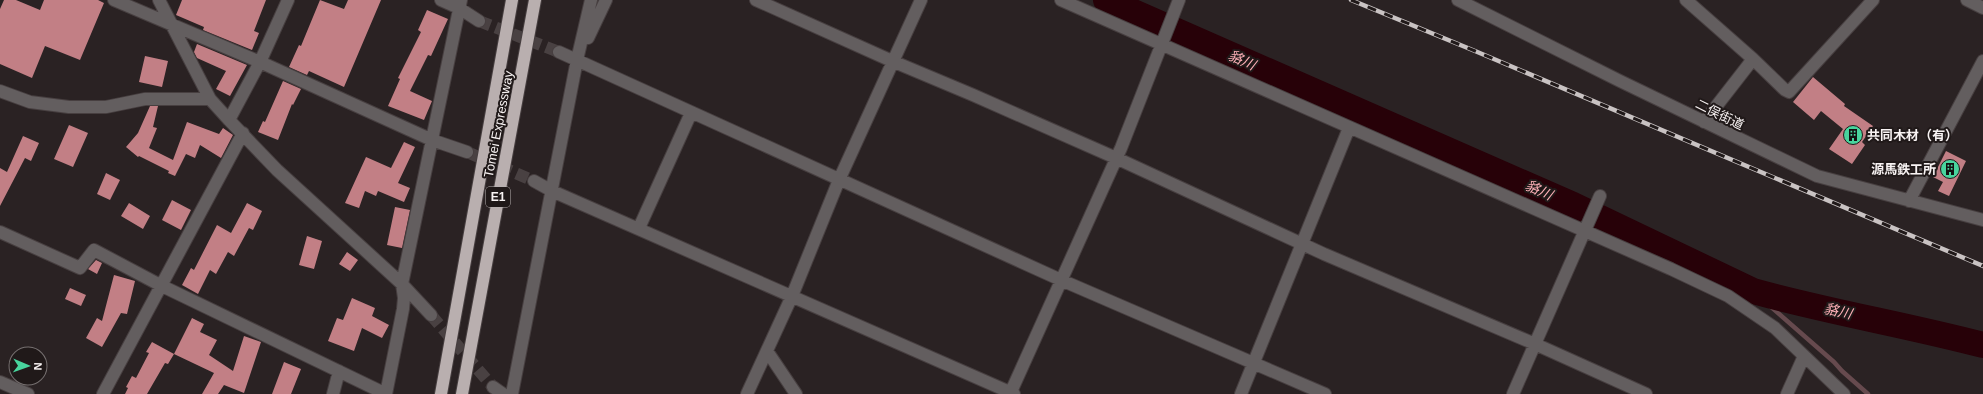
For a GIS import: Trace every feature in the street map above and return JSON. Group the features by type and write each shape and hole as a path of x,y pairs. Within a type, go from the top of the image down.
{"highway":[{"name":"Tomei Expressway","path":"441,394 512,0"},
{"name":"Tomei Expressway","path":"462,394 535,0"}],"street":[{"path":"114,0 260,62 432,140 467,152"},
{"path":"159,0 210,98 277,170 402,284 431,315"},
{"path":"229,120 260,62 288,0"},
{"path":"441,0 460,4 480,21"},
{"path":"512,394 591,0"},
{"path":"579,56 606,0"},
{"path":"756,0 892,61 1116,158 1301,244 1535,344 1646,394"},
{"path":"747,394 792,296 839,180 921,0"},
{"path":"1061,0 1163,44 1349,128 1585,230 1728,296 1775,328 1844,394"},
{"name":"二俣街道","path":"1458,0 1704,122 1817,176 1983,220"},
{"path":"1686,0 1789,92 1873,0"},
{"path":"1967,0 1983,8"},
{"path":"0,232 80,268 94,250 160,285 386,394 404,309 402,284 460,4"},
{"path":"534,181 552,191 639,228 1012,394 1116,158 1163,44 1177,5"},
{"path":"559,52 579,56 691,112 839,180 1061,280 1325,394"},
{"path":"1704,122 1753,59"},
{"path":"1909,201 1983,61"},
{"path":"0,91 30,102 69,107 106,107 145,99 210,98"},
{"path":"639,228 691,112"},
{"path":"1241,394 1349,128"},
{"path":"103,394 160,285 243,133"},
{"path":"1513,394 1600,196"},
{"path":"767,350 796,394"},
{"path":"1787,394 1804,356"},
{"path":"333,394 339,371"},
{"path":"0,382 28,394"}],"building":[{"path":"4,0 16,0 40,10 44,0 98,0 104,3 80,60 45,46 32,78 0,64 0,9"},
{"path":"182,0 266,0 254,31 259,33 252,50 203,30 204,27 176,15"},
{"path":"320,0 344,9 348,0 381,0 344,87 309,71 307,75 289,67 299,45 301,46"},
{"path":"427,10 448,19 431,56 428,55 410,91 432,101 424,120 388,106 400,79 398,78 421,32 418,30"},
{"path":"197,44 247,65 230,96 216,89 226,71 197,58 194,52"},
{"path":"145,56 168,61 162,87 139,82"},
{"path":"1813,77 1845,104 1844,106 1873,126 1862,142 1865,145 1852,164 1829,149 1843,129 1821,111 1814,120 1793,102"},
{"path":"283,81 301,89 293,105 292,104 278,140 258,132 263,121 265,122"},
{"path":"150,106 158,106 153,127 157,128 149,148 173,160 187,122 219,134 223,128 233,135 221,158 200,145 195,158 186,154 175,176 168,173 169,171 139,156 138,157 126,147 138,133"},
{"path":"69,125 88,133 73,167 54,159"},
{"path":"23,136 39,143 31,161 25,158 0,206 0,168 7,172"},
{"path":"404,142 415,147 398,183 410,188 404,202 378,191 376,196 365,191 359,208 345,203 366,157 391,168"},
{"name":"源馬鉄工所","path":"1946,151 1966,161 1949,196 1938,191 1943,182 1933,177"},
{"path":"106,173 120,180 110,200 97,194"},
{"path":"172,200 191,210 181,230 162,220"},
{"path":"129,203 150,216 143,229 121,216"},
{"path":"247,203 262,211 253,230 249,228 234,256 228,252 216,274 210,270 198,294 182,285 191,268 194,270 217,225 231,233"},
{"path":"395,207 410,210 402,248 387,245"},
{"path":"307,236 322,241 314,269 299,265"},
{"path":"347,252 358,260 350,271 339,264"},
{"path":"96,260 102,263 97,274 88,269"},
{"path":"114,275 135,281 127,314 121,313 102,347 86,338 97,318 102,321"},
{"path":"70,288 86,295 81,306 65,299"},
{"path":"352,298 375,308 372,316 389,325 382,338 362,328 354,351 328,341 337,318 343,320"},
{"path":"192,318 204,324 200,332 217,340 209,355 233,371 244,336 261,342 244,393 224,385 218,394 202,394 214,373 174,354"},
{"path":"152,342 174,354 168,364 165,363 147,394 125,394 128,388 126,387 132,376 136,378 149,353 146,352"},
{"path":"284,362 301,369 291,394 272,394"}],"waterway":[{"name":"貉川","path":"1106,0 1573,205 1753,291 1983,345"},
{"path":"1753,291 1868,394"}],"tunnel":[{"path":"479,21 559,52"},
{"path":"467,152 534,181"},
{"path":"431,315 493,387"}],"railway":[{"path":"1351,0 1983,266"}],"place":[{"name":"共同木材（有）","path":"1853,135"},
{"name":"源馬鉄工所","path":"1950,169"}]}
